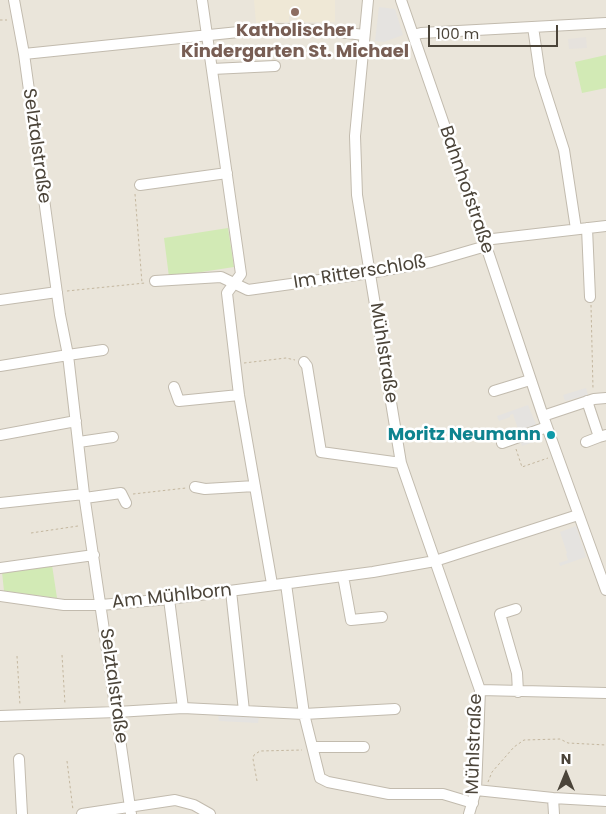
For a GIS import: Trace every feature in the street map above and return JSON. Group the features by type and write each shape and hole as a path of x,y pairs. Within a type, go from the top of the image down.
{"street":[{"name":"Selztalstraße","path":"14,0 24,54 57,292 68,355 84,496 102,605 131,810"},
{"path":"202,0 241,274 227,293 239,394 272,584"},
{"name":"Mühlstraße","path":"368,0 355,136 357,195 401,463 480,690 480,790 469,814"},
{"name":"Bahnhofstraße","path":"401,0 485,243 542,416 606,590"},
{"path":"414,35 421,33 606,23"},
{"path":"533,27 540,75 564,150 576,229"},
{"path":"24,54 268,29 322,30 364,35"},
{"path":"212,69 275,66"},
{"path":"140,185 226,173"},
{"name":"Im Ritterschloß","path":"156,281 221,277 248,290 370,273 431,262 485,243 606,226"},
{"path":"586,228 590,297"},
{"path":"0,300 57,292"},
{"path":"0,366 103,350"},
{"path":"304,362 308,366 321,452 401,463"},
{"path":"494,391 530,380"},
{"path":"174,387 179,401 239,394"},
{"path":"542,416 591,400 606,398"},
{"path":"586,442 602,436 591,400"},
{"path":"0,435 76,421"},
{"path":"502,443 547,427"},
{"path":"79,442 113,437"},
{"path":"195,487 205,489 256,486"},
{"path":"0,503 121,493 124,499"},
{"name":"Am Mühlborn","path":"0,596 64,605 102,605 169,599 272,584 286,584 435,561 578,515"},
{"path":"0,568 94,555"},
{"path":"343,576 351,620 382,617"},
{"path":"286,584 304,714 320,778 328,782 389,794 444,794 473,803"},
{"path":"231,591 244,711"},
{"path":"169,599 183,708"},
{"path":"516,608 500,614 517,673 518,692"},
{"path":"480,690 606,693"},
{"path":"0,716 183,708 304,714 395,709"},
{"path":"313,748 364,747"},
{"path":"19,759 22,814"},
{"path":"480,790 553,798 606,801"},
{"path":"553,798 554,814"},
{"path":"82,814 131,810 175,800 194,804 210,814"}],"path":[{"path":"140,185 134,196 142,283"},
{"path":"57,292 156,281"},
{"path":"590,297 591,400"},
{"path":"236,364 286,358"},
{"path":"513,439 522,467 556,455"},
{"path":"124,499 195,487"},
{"path":"30,533 89,524"},
{"path":"62,655 66,714"},
{"path":"17,656 21,715"},
{"path":"480,790 492,772 524,740 560,739 568,743 606,745"},
{"path":"257,781 254,755 260,751 313,748"},
{"path":"67,762 74,814"}],"shaded area":[{"path":"0,0 606,0 606,814 0,814"},
{"name":"Katholischer Kindergarten St. Michael","path":"254,0 335,0 335,22 297,22 297,16 289,16 289,22 256,23"},
{"path":"379,7 395,9 403,35 384,42 375,41"},
{"path":"586,37 587,48 569,49 568,39"},
{"path":"586,388 588,395 565,401 563,395"},
{"path":"528,405 542,439 522,446 520,440 498,447 496,440 519,432 513,414 499,421 497,416"},
{"path":"576,526 586,557 560,566 559,563 568,560 560,532"},
{"path":"218,715 259,717 258,723 219,721"}],"green space":[{"path":"606,55 606,88 582,93 575,62"},
{"path":"228,228 234,267 169,277 164,238"},
{"path":"52,565 57,598 4,591 2,572"}],"place":[{"name":"Katholischer Kindergarten St. Michael","path":"295,12"},
{"name":"Moritz Neumann","path":"551,435"}]}
